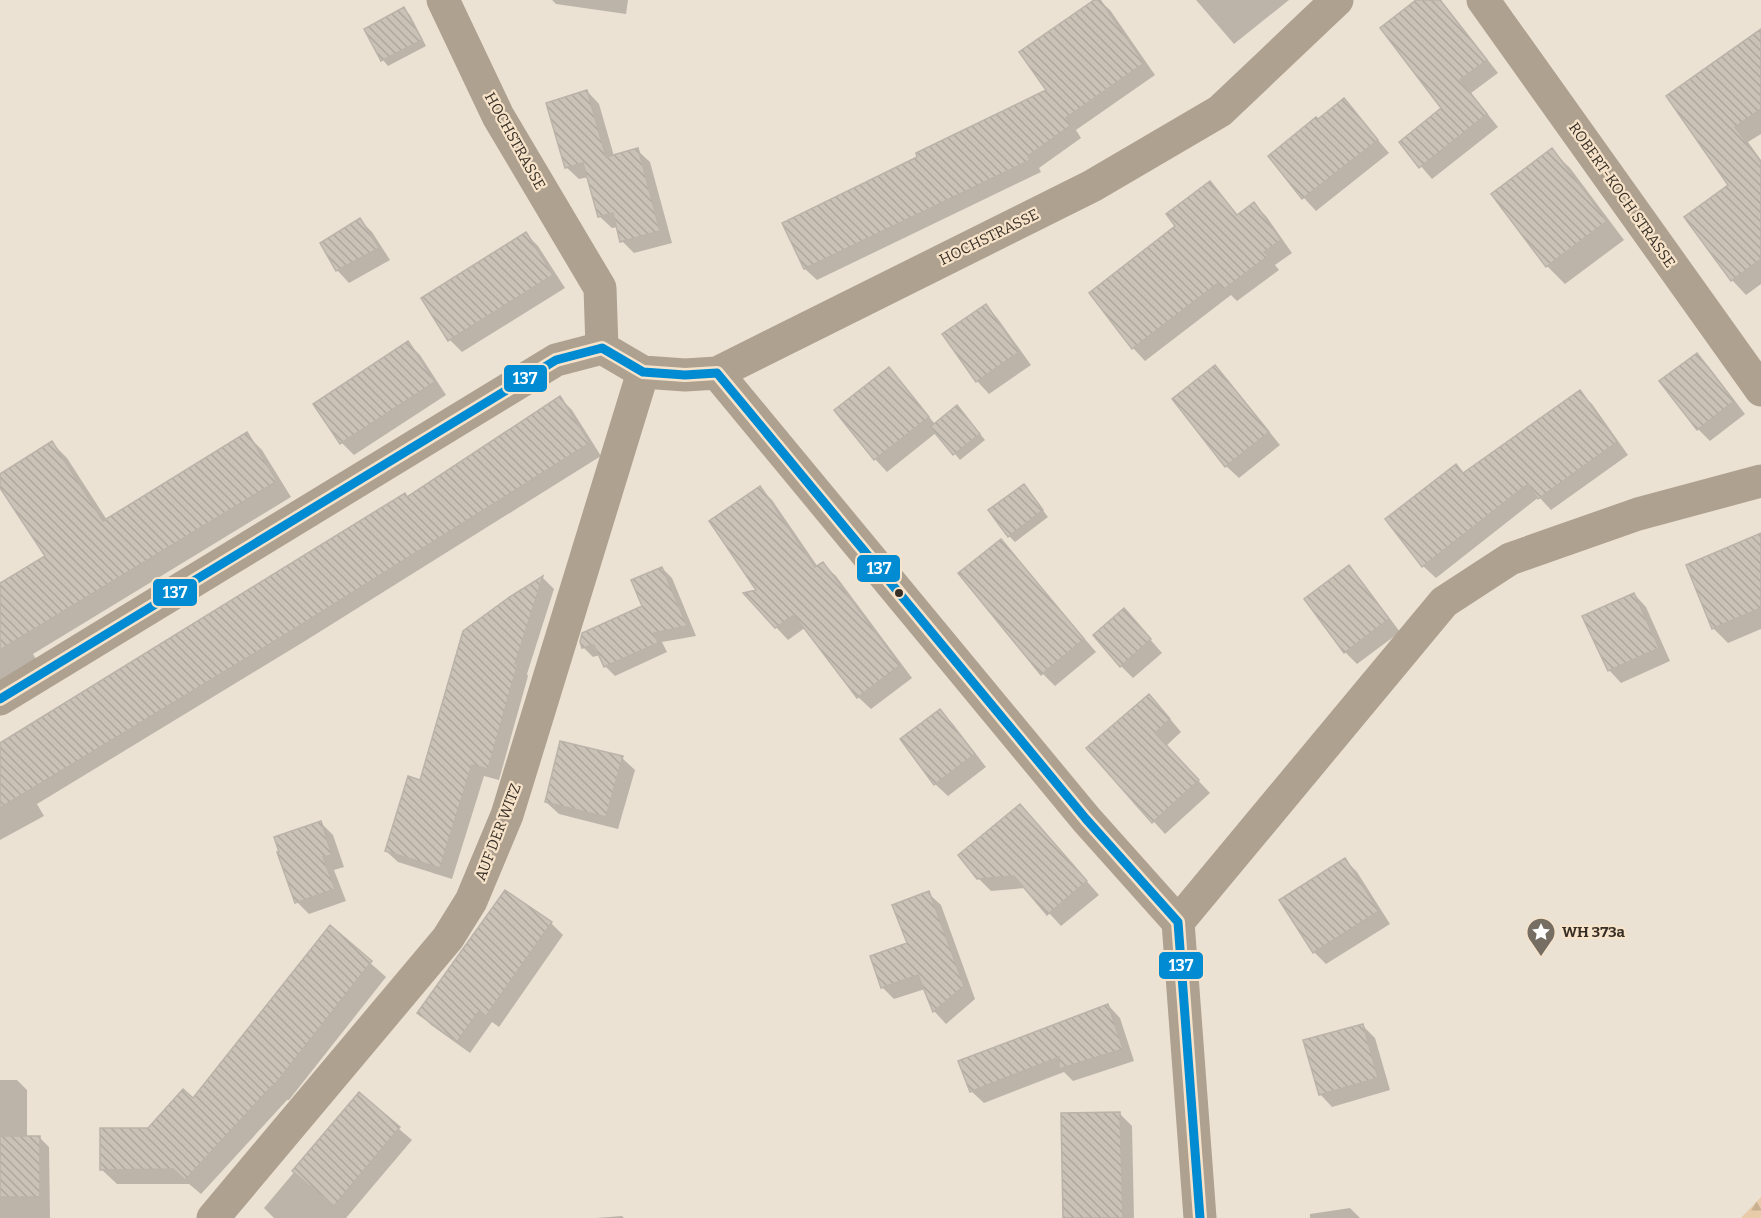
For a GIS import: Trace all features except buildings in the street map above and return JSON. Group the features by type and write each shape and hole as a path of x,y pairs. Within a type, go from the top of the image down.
{"street":[{"name":"HOCHSTRASSE","path":"443,0 498,116 600,288 602,348 643,372 685,375 717,373 1092,186 1220,111 1337,0"},
{"name":"ROBERT-KOCH STRASSE","path":"1483,0 1761,390"},
{"path":"0,699 556,360 602,348"},
{"name":"AUF DER WITZ","path":"213,1218 448,938 471,901 507,815 643,372"},
{"path":"717,373 1086,819 1178,922 1200,1218"},
{"path":"1178,922 1444,602 1510,559 1638,514 1761,481"}],"green space":[{"path":"1761,1197 1761,1218 1741,1218"}],"transit line":[{"name":"137","path":"0,699 556,360 602,348 643,372 685,375 717,373"},
{"name":"137","path":"717,373 1086,819 1178,922 1200,1218"}],"place":[{"name":"WH 373a","path":"1541,958"}]}
